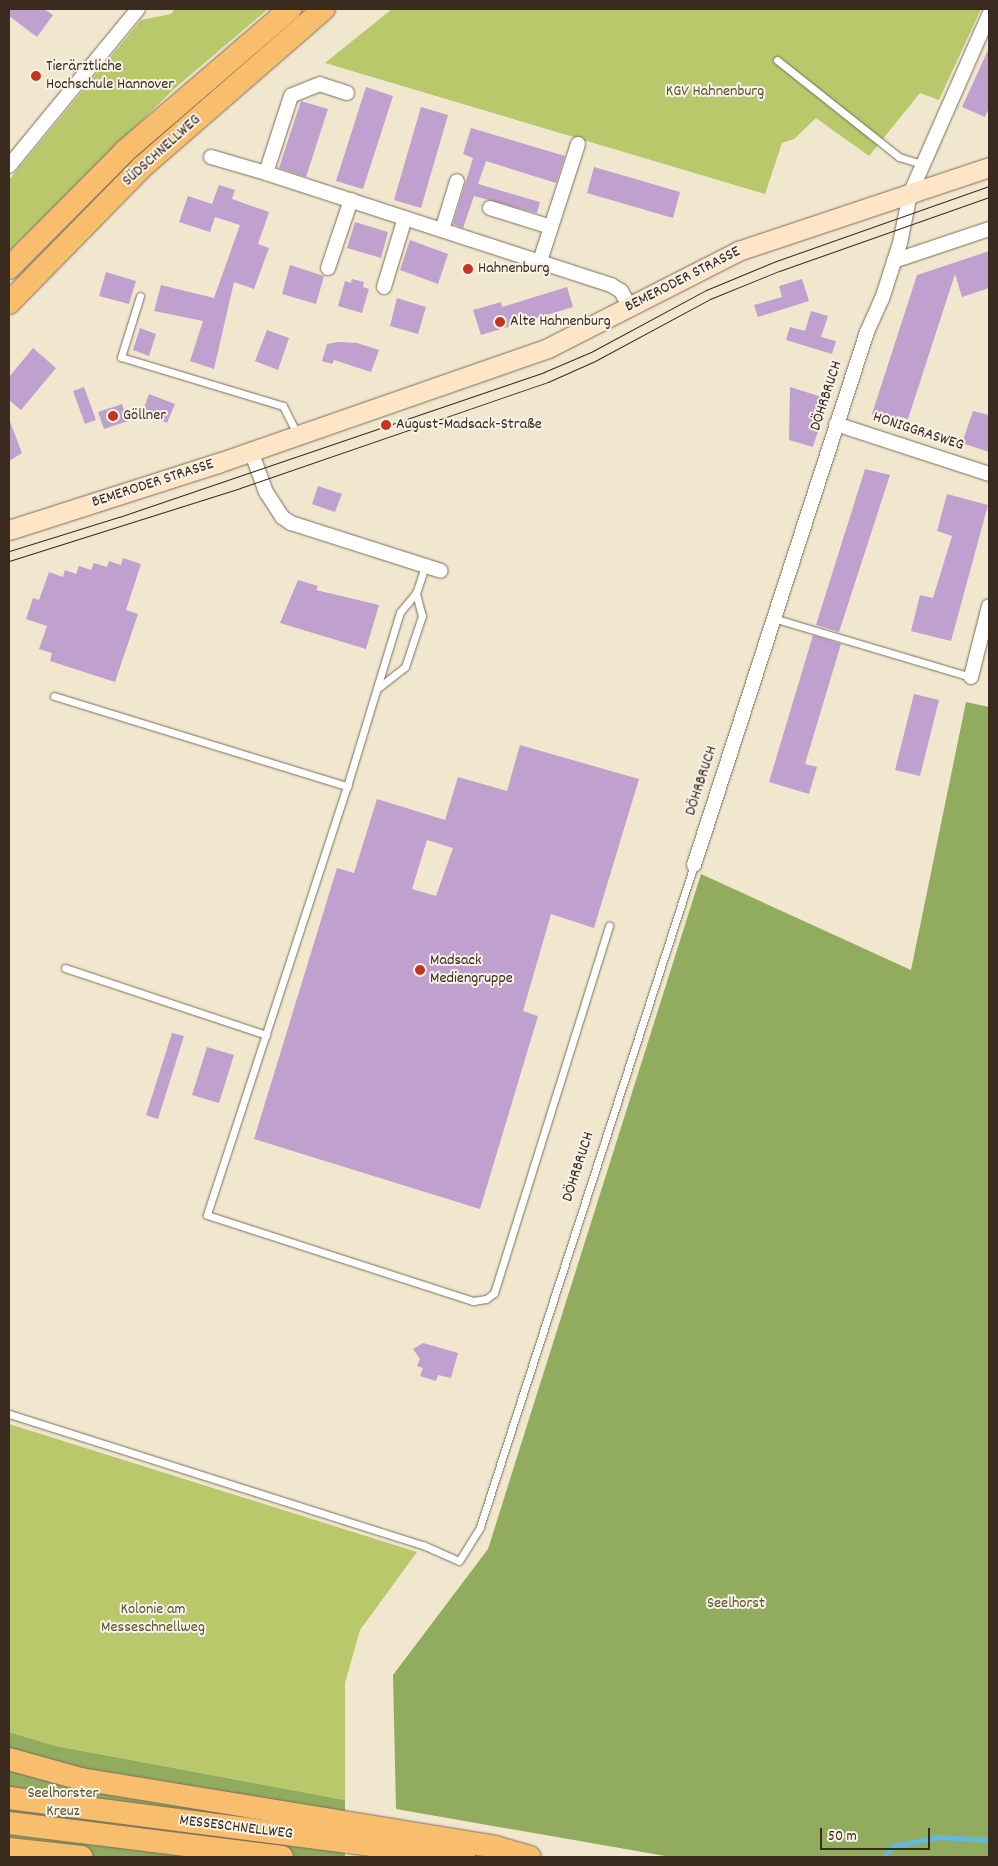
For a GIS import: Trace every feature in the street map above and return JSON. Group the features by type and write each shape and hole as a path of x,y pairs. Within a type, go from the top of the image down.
{"highway":[{"name":"SÜDSCHNELLWEG","path":"9,268 125,150 290,9"},
{"name":"SÜDSCHNELLWEG","path":"9,303 142,167 324,9"},
{"path":"9,1759 81,1779 485,1846 530,1857"},
{"name":"MESSESCHNELLWEG","path":"9,1798 464,1857"},
{"name":"MESSESCHNELLWEG","path":"9,1823 282,1857"},
{"path":"9,1849 82,1857"}],"main road":[{"name":"BEMERODER STRASSE","path":"9,530 251,451 548,348 738,251 989,167"}],"street":[{"path":"9,166 138,9"},
{"name":"DÖHRBRUCH","path":"694,865 836,424 894,261 910,194 989,15"},
{"path":"266,173 291,96 320,84 347,93"},
{"path":"540,261 578,144"},
{"path":"211,157 351,200 611,285 621,292 630,307"},
{"path":"442,230 457,181"},
{"path":"328,268 351,200"},
{"path":"490,208 551,227"},
{"path":"384,286 405,218"},
{"path":"894,261 989,229"},
{"name":"HONIGGRASWEG","path":"836,424 989,474"},
{"path":"251,451 266,492 282,517 290,523 441,571"},
{"path":"971,677 989,606"}],"lane":[{"path":"777,60 899,157 922,164"},
{"path":"140,296 121,357 282,406 297,435"},
{"path":"425,566 416,593 400,612 347,786 207,1215 473,1301 486,1299 494,1293 609,926"},
{"path":"378,688 405,667 422,616 416,593"},
{"path":"773,618 971,677"},
{"path":"54,696 347,786"},
{"name":"DÖHRBRUCH","path":"9,1414 423,1545 458,1562 480,1527 694,865"},
{"path":"64,968 266,1035"}],"green space":[{"path":"175,9 268,9 175,88 9,251 9,180 141,20 171,14"},
{"name":"KGV Hahnenburg","path":"392,9 981,9 939,100 920,93 869,156 816,118 794,139 782,143 765,194 325,63"},
{"name":"Seelhorst","path":"966,702 989,707 989,1857 671,1857 396,1809 393,1675 488,1549 701,874 911,970"},
{"name":"Kolonie am Messeschnellweg","path":"9,1424 417,1552 360,1630 345,1683 345,1800 56,1746 9,1732"},
{"name":"Seelhorster Kreuz","path":"9,1732 56,1746 345,1800 345,1857 9,1857"}],"building":[{"path":"9,9 44,9 53,15 37,37 9,16"},
{"path":"989,48 989,108 985,117 962,107"},
{"path":"366,87 393,96 363,189 336,181"},
{"path":"301,101 328,109 306,177 279,168"},
{"path":"421,107 448,115 421,208 394,200"},
{"path":"471,128 565,156 556,183 486,161 478,184 540,202 537,213 474,196 463,228 453,224 473,158 463,154"},
{"path":"594,167 680,192 673,218 587,193"},
{"path":"219,185 235,190 232,199 269,212 258,244 269,248 254,289 234,282 214,369 190,361 203,321 154,311 161,285 214,298 240,225 215,217 210,232 179,222 188,196 212,204"},
{"path":"355,222 388,232 381,258 347,248"},
{"path":"410,240 448,254 438,284 400,270"},
{"path":"989,251 989,288 962,297 955,274 908,419 897,416 895,422 872,414 917,275"},
{"path":"290,265 324,276 316,304 282,294"},
{"path":"106,272 136,281 129,304 99,296"},
{"path":"352,279 364,282 363,287 369,289 362,313 338,306 345,281 351,283"},
{"path":"802,279 809,301 758,317 754,305 782,297 779,286"},
{"name":"Alte Hahnenburg","path":"567,287 573,307 481,335 473,310 501,302 502,307"},
{"path":"397,298 426,307 418,334 390,326"},
{"path":"811,311 828,316 821,337 836,341 832,354 786,340 790,327 805,331"},
{"path":"140,328 156,334 149,356 133,350"},
{"path":"267,330 289,338 278,370 255,361"},
{"path":"338,342 357,343 379,350 371,372 334,360 332,364 322,361 327,344"},
{"path":"33,348 56,368 21,410 9,400 9,377"},
{"path":"84,387 96,420 85,424 73,391"},
{"path":"790,387 828,399 813,447 789,440"},
{"path":"149,394 175,404 167,423 142,413"},
{"name":"Göllner","path":"122,404 128,421 104,429 98,412"},
{"path":"973,411 989,415 989,452 962,443"},
{"path":"9,419 22,453 9,461"},
{"path":"865,469 890,475 839,632 816,625"},
{"path":"318,486 342,494 335,512 312,504"},
{"path":"947,494 988,505 951,641 911,631 920,595 933,598 952,536 937,531"},
{"path":"123,558 141,564 126,610 138,614 115,682 50,661 52,653 39,649 47,626 26,619 33,598 39,600 49,572 63,577 65,570 76,574 79,566 91,570 94,563 107,567 109,561 121,565"},
{"path":"298,580 318,586 316,590 379,605 366,649 280,623"},
{"path":"813,635 841,644 805,764 817,767 809,794 769,782"},
{"path":"914,694 939,700 920,776 895,770"},
{"name":"Madsack Mediengruppe","path":"520,745 639,779 594,928 551,914 523,1011 538,1016 480,1209 254,1139 337,868 354,873 377,799 445,820 458,777 507,791","holes":["427,840 453,848 436,896 412,889"]},
{"path":"172,1033 184,1036 158,1119 146,1115"},
{"path":"207,1047 234,1055 219,1103 192,1095"},
{"path":"423,1343 458,1353 451,1378 438,1375 436,1381 420,1376 423,1368 417,1366 420,1359 413,1349"}],"waterway":[{"path":"884,1857 893,1846 939,1837 989,1840"}],"tram line":[{"path":"9,551 119,517 544,372 591,352 706,290 776,261 989,186"},
{"path":"9,561 240,488 548,382 595,361 710,299 779,271 989,197"}],"place":[{"name":"Tierärztliche Hochschule Hannover","path":"36,76"},
{"name":"Hahnenburg","path":"468,269"},
{"name":"Alte Hahnenburg","path":"500,322"},
{"name":"Göllner","path":"113,416"},
{"name":"August-Madsack-Straße","path":"386,425"},
{"name":"Madsack Mediengruppe","path":"420,970"}]}
